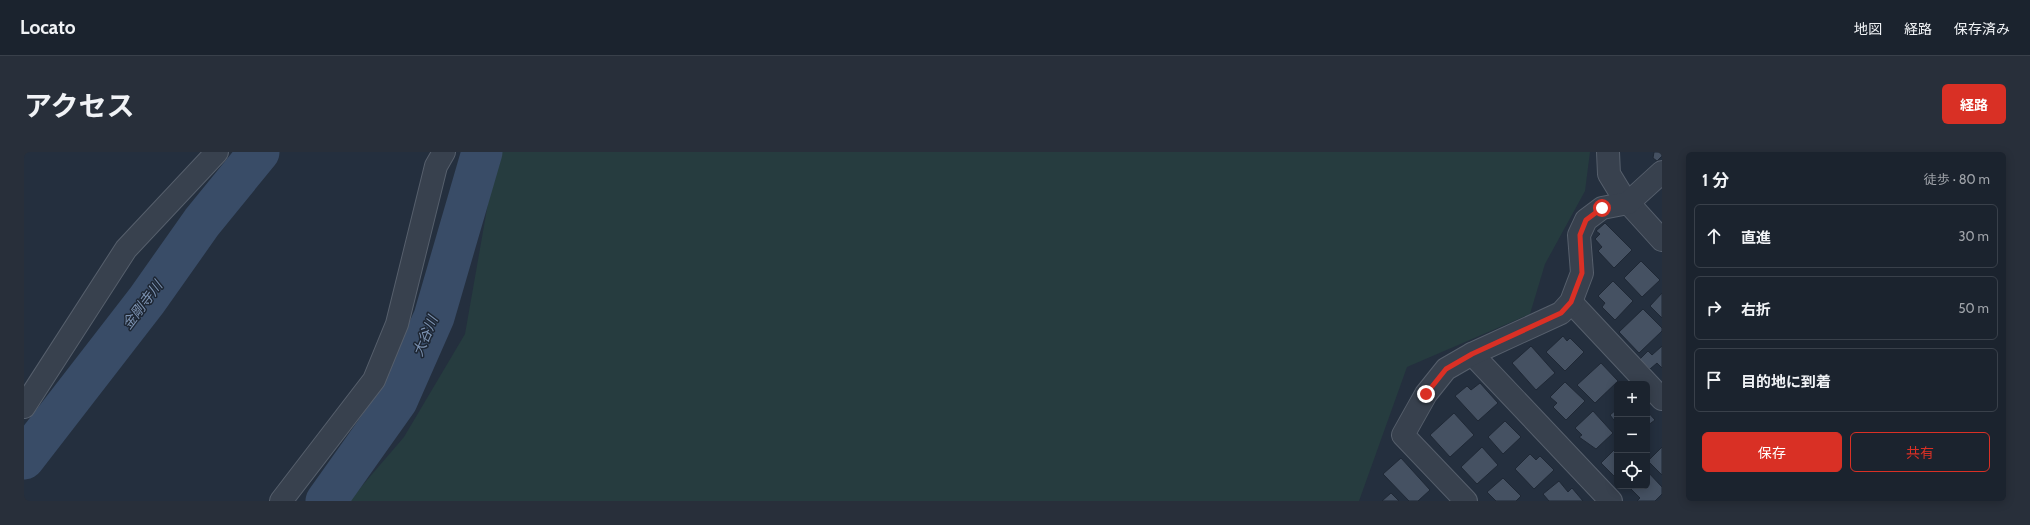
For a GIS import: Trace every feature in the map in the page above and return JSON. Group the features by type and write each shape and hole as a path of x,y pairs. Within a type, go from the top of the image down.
{"street":[{"path":"24,407 126,249 217,152"},
{"path":"281,501 374,380 397,324 436,166 444,152"},
{"path":"1608,152 1609,174 1628,204 1662,240"},
{"path":"1455,497 1403,435 1426,394 1446,369 1472,354 1561,313 1571,302 1582,273 1580,235 1586,220 1602,208 1628,204 1662,172"},
{"path":"1571,302 1662,399"},
{"path":"1472,354 1611,501"}],"green space":[{"path":"497,152 1590,152 1585,191 1545,264 1530,314 1407,367 1359,501 349,501 404,437 465,334"}],"building":[{"path":"1654,152 1662,152 1662,156 1657,161 1653,158"},
{"path":"1605,223 1632,250 1614,268 1598,251 1602,247 1595,239 1600,234 1596,231"},
{"path":"1641,261 1660,280 1642,297 1624,278"},
{"path":"1613,281 1633,301 1615,320 1602,307 1605,303 1598,296"},
{"path":"1662,293 1662,318 1650,306"},
{"path":"1643,309 1662,328 1662,331 1639,353 1619,332"},
{"path":"1563,336 1567,341 1570,338 1584,352 1565,371 1546,352"},
{"path":"1531,346 1555,373 1536,390 1512,363"},
{"path":"1662,346 1662,368 1657,363 1650,369 1640,359 1648,351 1652,355"},
{"path":"1601,363 1618,381 1614,381 1614,385 1595,403 1577,385"},
{"path":"1565,382 1585,401 1566,420 1553,407 1557,403 1550,397"},
{"path":"1480,383 1498,403 1478,421 1455,396 1467,386 1471,390"},
{"path":"1593,411 1613,433 1596,449 1579,437 1582,435 1575,428"},
{"path":"1614,412 1614,420 1610,415"},
{"path":"1454,413 1474,435 1450,457 1430,435"},
{"path":"1650,414 1655,420 1650,424"},
{"path":"1505,421 1521,437 1503,454 1488,437"},
{"path":"1482,447 1498,465 1477,484 1461,467"},
{"path":"1662,447 1662,475 1650,463 1650,459"},
{"path":"1614,450 1614,476 1601,463"},
{"path":"1530,454 1536,460 1540,456 1554,470 1534,489 1515,469"},
{"path":"1401,458 1430,490 1418,501 1409,501 1383,474"},
{"path":"1650,474 1662,487 1662,494 1655,501 1637,501 1640,498 1631,489 1650,489"},
{"path":"1503,478 1521,496 1516,501 1496,501 1487,492"},
{"path":"1559,481 1568,492 1572,488 1583,501 1549,501 1543,494"},
{"path":"1391,493 1399,501 1382,501"}],"waterway":[{"name":"金剛寺川","path":"24,459 147,300 202,222 259,152"},
{"name":"大谷川","path":"326,501 397,401 434,317 482,152"}],"route":[{"path":"1426,394 1446,369 1472,354 1561,313 1571,302 1582,273 1580,235 1586,220 1602,208"}]}
